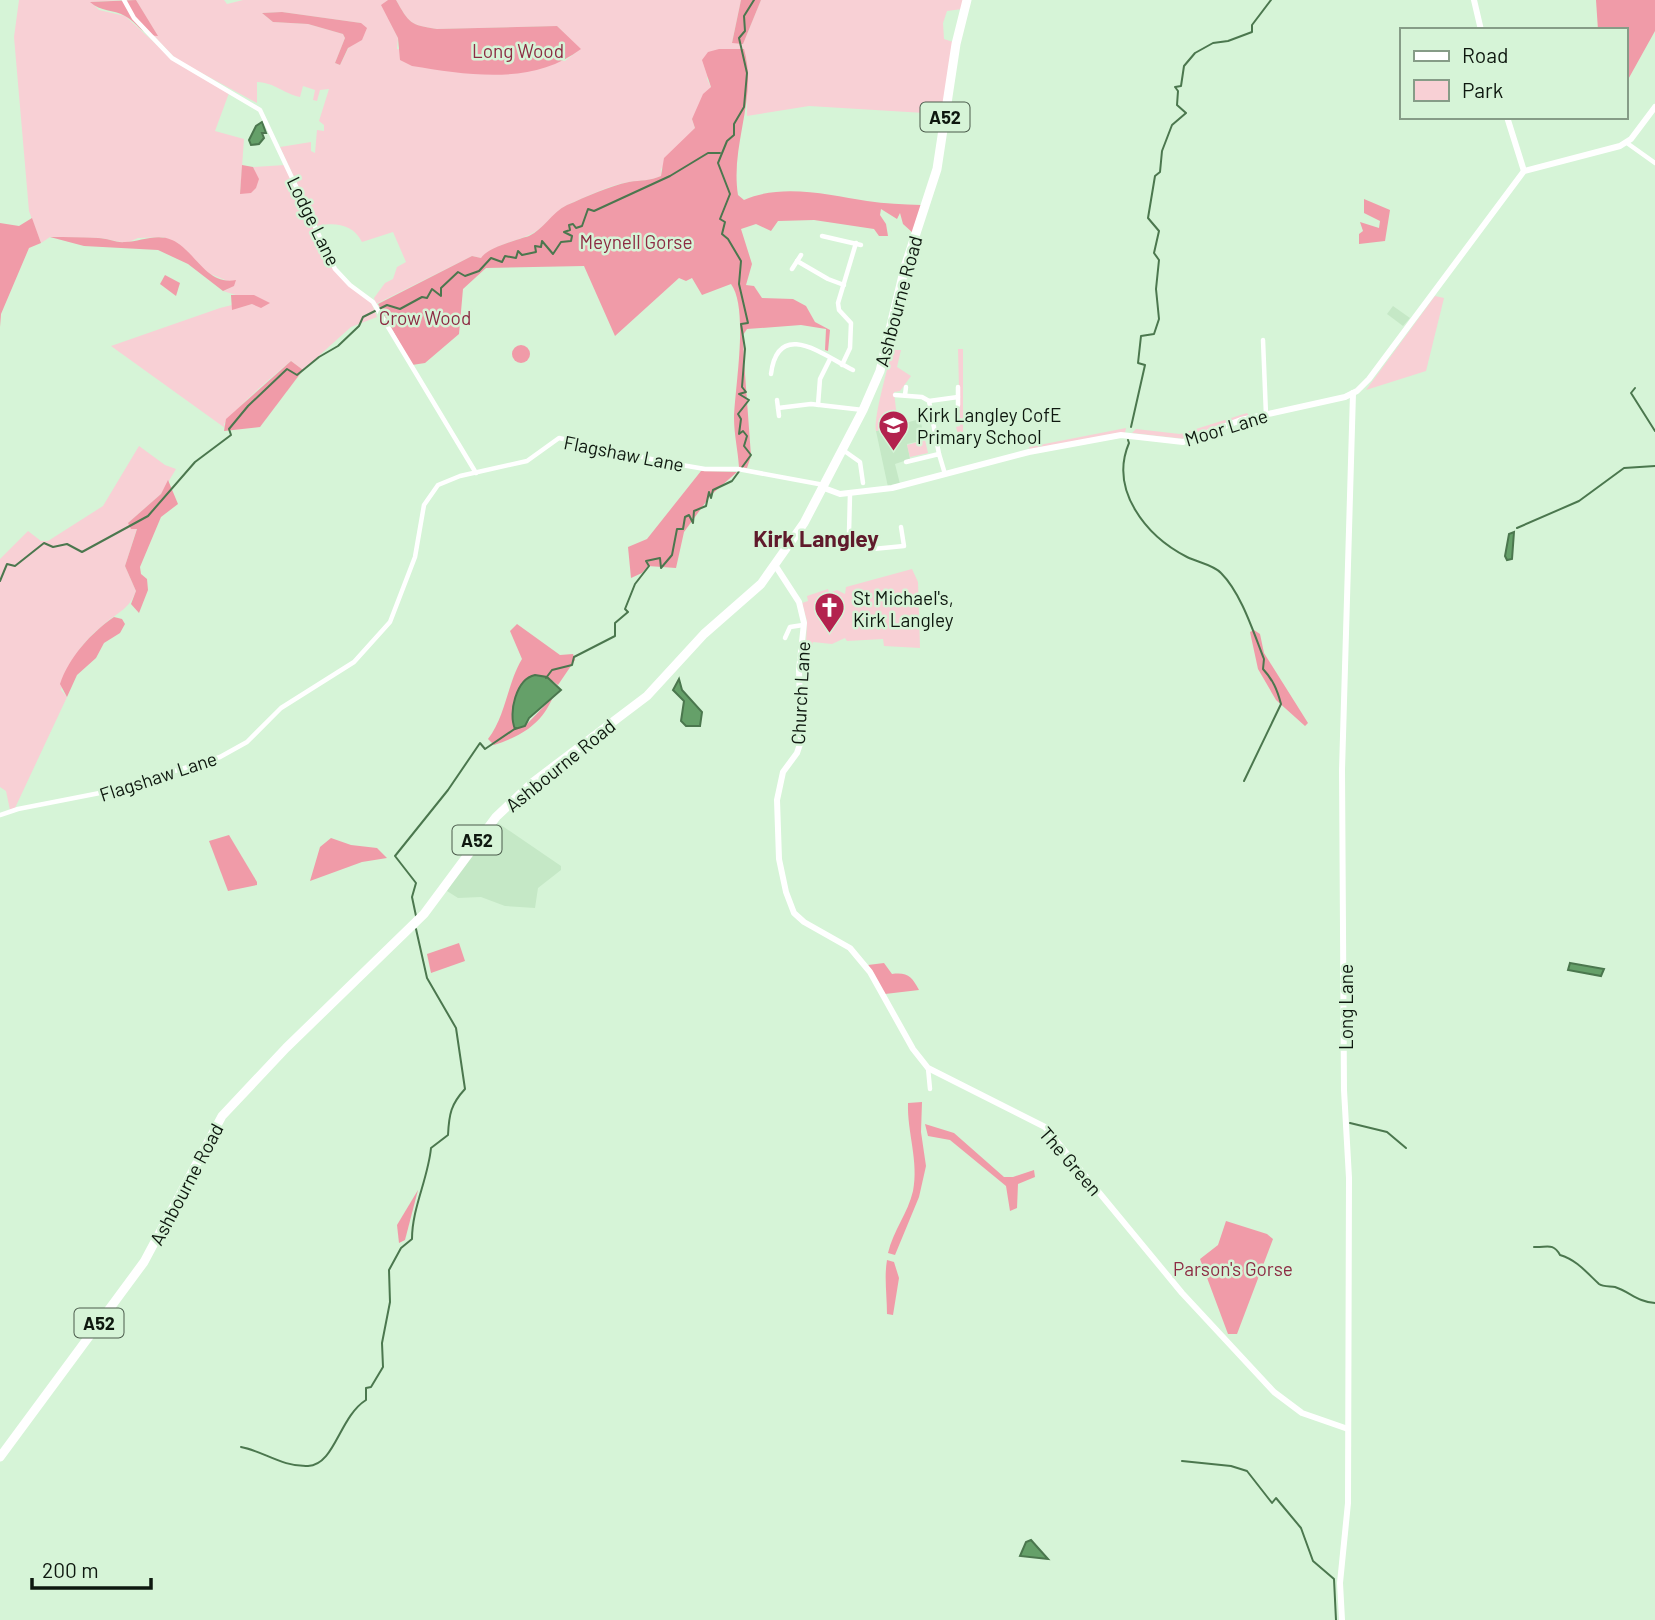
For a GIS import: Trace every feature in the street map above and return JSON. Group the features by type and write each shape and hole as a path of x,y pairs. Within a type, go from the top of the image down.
{"highway":[{"name":"Ashbourne Road","path":"0,1457 144,1262 210,1134 235,1100 424,915 474,842 517,796 647,696 704,634 753,592 775,565 825,487 880,371 905,267 937,169 954,57 967,0"}],"street":[{"name":"Lodge Lane","path":"124,0 134,18 172,58 260,110 335,269 378,310 476,473"},
{"path":"1474,0 1481,28"},
{"path":"1353,393 1369,379 1524,171 1628,143 1655,107"},
{"path":"1508,119 1524,171"},
{"path":"1628,143 1655,163"},
{"path":"830,228 826,236 859,244 838,307 850,320 852,328 850,348 842,365"},
{"path":"792,270 801,255"},
{"path":"797,261 844,285"},
{"path":"1264,340 1266,415"},
{"path":"771,374 774,353 793,344 805,344 853,370"},
{"path":"811,356 815,349"},
{"path":"818,405 820,379 830,359"},
{"path":"905,395 906,387"},
{"path":"958,387 958,405"},
{"name":"Moor Lane","path":"825,487 850,494 892,488 1029,452 1121,435 1183,442 1241,420 1353,393"},
{"name":"Long Lane","path":"1342,1620 1340,1583 1348,1511 1349,1178 1344,1090 1342,770 1353,393"},
{"path":"895,395 922,397 929,401 958,397"},
{"path":"777,400 779,416"},
{"path":"929,401 939,454 946,474"},
{"path":"778,408 818,405 863,410"},
{"name":"Flagshaw Lane","path":"0,815 110,791 220,757 247,742 281,708 354,662 377,638 397,608 415,557 427,498 438,485 527,461 559,438 664,462 705,469 738,469 825,487"},
{"path":"844,450 860,462 863,483"},
{"path":"906,463 939,454"},
{"path":"850,494 849,534 855,545 873,549 904,545 901,527"},
{"name":"Church Lane","path":"775,565 799,602 804,625 799,670 801,741 797,753 780,779 777,823"},
{"path":"784,624 790,628 804,625"},
{"path":"786,638 790,628"},
{"name":"The Green","path":"777,823 779,859 794,913 804,922 850,948 870,972 912,1049 928,1068 1045,1127 1182,1293 1274,1392 1302,1413 1348,1429"},
{"path":"928,1068 930,1089"}],"shaded area":[{"path":"262,122 266,133 262,133 264,138 259,144 251,145 249,140 256,126"},
{"path":"1393,306 1410,318 1403,326 1387,314"},
{"name":"Kirk Langley CofE Primary School","path":"920,419 925,440 907,444 910,459 895,464 900,484 888,487 876,431"},
{"path":"1514,532 1512,559 1507,560 1505,556 1509,534"},
{"path":"535,675 547,677 561,690 529,718 525,726 515,729 512,714 515,698 523,683"},
{"path":"679,679 682,690 702,712 700,726 686,726 681,721 684,701 673,690"},
{"path":"498,823 561,866 561,870 538,888 535,908 505,906 481,897 458,898 447,891 465,862"},
{"path":"1570,963 1604,969 1601,976 1568,970"},
{"path":"1031,1540 1048,1559 1020,1556 1026,1542"}],"green space":[{"path":"19,0 122,0 91,2 99,10 125,16 167,54 229,93 215,131 244,139 240,194 255,170 253,167 285,165 336,272 371,302 377,317 351,327 303,370 291,361 239,408 224,424 225,428 111,346 220,308 232,305 232,309 252,304 254,295 239,296 223,291 228,289 230,282 208,273 191,259 185,249 163,237 138,238 126,243 101,238 50,237 41,243 29,211 14,37"},
{"path":"136,0 224,0 227,4 243,0 388,0 382,5 398,38 397,49 565,61 580,49 557,26 437,29 411,22 396,0 741,0 732,42 743,44 761,0 964,0 962,9 947,11 943,23 944,39 953,42 941,114 809,106 747,116 747,61 744,50 719,49 707,79 711,87 692,119 695,128 661,169 661,176 614,186 567,205 534,232 498,247 481,258 472,256 376,304 374,298 385,283 393,279 397,267 406,262 393,232 362,242 349,228 330,224 317,226 280,147 311,142 311,151 315,153 317,130 324,131 324,125 319,121 329,89 320,90 317,101 313,100 315,90 303,86 300,97 257,82 257,103 176,59 153,35 157,35","holes":["282,12 361,23 340,65 335,63 345,38 343,34 308,24 273,22 262,13"]},
{"path":"136,0 158,36 144,31 125,16 90,2"},
{"name":"Long Wood","path":"388,0 396,0 411,22 421,26 437,29 557,26 581,49 542,69 521,73 478,74 412,66 400,60 398,38 381,5"},
{"path":"741,0 761,0 743,44 732,43"},
{"path":"1596,0 1655,0 1655,31 1627,81 1627,28 1598,28"},
{"path":"282,12 361,23 367,28 362,40 348,48 340,65 335,63 345,38 343,34 308,24 273,22 262,13"},
{"name":"Meynell Gorse","path":"744,49 747,67 748,85 737,176 738,195 744,200 790,191 880,203 921,205 913,233 903,224 900,213 897,219 881,209 880,215 886,224 888,236 879,236 874,229 814,220 778,221 771,231 756,224 741,229 752,264 746,285 754,286 762,298 793,299 806,306 815,322 830,330 828,351 825,350 826,329 801,325 747,329 743,335 751,456 747,468 739,467 735,430 740,329 736,296 731,284 702,295 692,278 686,281 679,278 615,336 584,266 486,268 463,289 459,334 425,363 412,365 378,304 472,256 481,258 496,248 529,236 567,205 614,186 661,176 664,158 695,128 692,119 703,94 711,87 702,60 708,52"},
{"path":"242,165 253,167 259,179 251,193 240,194"},
{"path":"1364,199 1390,210 1385,241 1359,244 1359,234 1363,231 1360,222 1379,228 1380,221 1364,213"},
{"path":"32,218 41,243 29,248 1,314 0,327 0,223 19,226"},
{"path":"50,237 101,238 122,242 166,238 180,245 217,278 236,280 234,286 223,291 188,264 158,250 84,246"},
{"path":"165,275 180,283 176,296 160,284"},
{"path":"231,295 254,295 270,303 261,308 252,304 232,310"},
{"path":"1435,296 1444,298 1426,371 1366,390"},
{"path":"517,345 525,345 530,354 528,361 517,363 512,358 512,350"},
{"path":"958,349 963,349 963,435 958,434 956,427 960,426"},
{"path":"892,350 901,350 897,367 911,376 900,391 894,392 897,418 902,425 876,431 879,405"},
{"path":"291,361 303,370 260,427 224,431 226,419"},
{"path":"1247,413 1250,417 1186,439 1132,433 1136,429 1180,434"},
{"path":"1126,428 1125,433 1030,450 1029,447"},
{"path":"925,440 928,453 910,457 907,445"},
{"path":"139,446 165,465 176,469 161,494 128,523 137,528 125,566 136,591 126,607 88,640 71,663 61,690 67,697 15,808 10,810 6,791 0,787 0,559 28,531 41,541 48,541 103,506"},
{"path":"701,471 737,472 711,495 684,532 676,568 648,566 642,573 631,578 628,547 647,539"},
{"path":"168,480 178,504 161,517 140,567 141,574 147,579 148,590 139,613 131,604 136,591 125,566 137,529 131,529 128,523 161,494"},
{"path":"912,569 918,582 920,648 884,646 883,639 847,641 845,638 832,644 813,642 812,646 806,646 807,621 802,603 808,601 807,596 828,589 829,593 837,590 845,594 846,587"},
{"path":"114,617 122,619 125,624 120,633 104,643 96,658 77,675 67,697 60,684 69,664 89,638"},
{"path":"517,624 560,655 573,654 575,660 558,685 547,677 516,699 512,720 525,726 553,697 543,715 529,728 494,745 488,739 499,720 522,659 510,631"},
{"path":"1254,630 1260,634 1264,653 1308,723 1305,726 1276,700 1258,669 1250,632"},
{"path":"229,835 257,885 228,891 209,841"},
{"path":"331,838 351,845 377,848 387,858 362,862 310,881 320,847"},
{"path":"459,943 465,961 431,973 427,954"},
{"path":"884,963 892,974 909,976 919,990 885,994 868,965"},
{"path":"922,1102 921,1132 926,1166 919,1197 895,1255 888,1253 911,1199 914,1180 908,1103"},
{"path":"925,1124 954,1133 1004,1177 1034,1170 1035,1177 1018,1184 1017,1208 1010,1211 1006,1186 950,1140 928,1136"},
{"path":"418,1190 405,1240 399,1243 397,1225"},
{"name":"Parson's Gorse","path":"1226,1221 1267,1234 1273,1239 1237,1334 1228,1334 1200,1259 1218,1245"},
{"path":"887,1260 894,1262 899,1278 893,1315 887,1314"}],"waterway":[{"path":"546,678 552,670 572,665 574,657 615,636 615,623 628,612 625,609 635,584 649,566 646,561 660,558 661,568 672,555 677,529 683,529 685,517 689,515 693,523 694,511 706,506 709,492 711,498 713,490 732,481 751,455 744,446 747,436 743,431 739,434 741,419 738,414 749,400 739,394 746,392 742,387 745,349 741,324 748,323 739,284 741,261 722,234 725,222 720,219 730,194 718,163 727,141 734,135 734,124 744,107 747,73 739,38 745,31 744,16 754,0"},
{"path":"1131,427 1145,365 1138,363 1141,336 1154,334 1159,319 1156,289 1159,260 1154,253 1159,231 1148,218 1155,176 1160,172 1162,151 1172,125 1186,113 1177,105 1178,91 1175,87 1181,86 1184,66 1195,53 1213,43 1228,41 1252,32 1252,25 1271,0"},
{"path":"0,581 7,564 15,566 44,543 53,547 67,544 82,552 148,516 195,462 231,435 229,429 248,406 287,369 297,375 338,346 359,326 363,317 387,305 400,309 422,297 427,298 432,289 441,296 441,288 458,272 465,276 479,271 491,258 502,262 505,256 516,258 518,251 522,255 536,252 535,246 541,247 542,241 553,254 561,242 571,241 572,236 564,232 570,230 569,225 573,224 576,228 582,226 588,209 594,211 670,176 708,153 720,153"},
{"path":"1635,388 1631,393 1655,431"},
{"path":"1128,440 1124,478 1135,510 1145,524 1172,548 1214,568 1228,581 1251,625 1264,659 1263,669 1278,694 1281,704 1244,781"},
{"path":"1517,528 1579,501 1624,468 1655,466"},
{"path":"416,916 412,897 416,883 395,856 448,790 480,743 485,749 516,728"},
{"path":"241,1447 290,1464 317,1464 325,1458 349,1417 366,1400 366,1388 371,1387 383,1367 382,1343 390,1302 389,1270 401,1248 412,1239 431,1148 448,1135 452,1110 465,1089 456,1028 427,978 416,929"},
{"path":"1350,1123 1387,1132 1406,1148"},
{"path":"1534,1247 1552,1247 1560,1255 1577,1263 1601,1285 1615,1287 1644,1301 1655,1303"},
{"path":"1182,1461 1231,1466 1247,1471 1272,1503 1276,1498 1301,1528 1313,1561 1334,1579 1336,1620"}],"place":[{"name":"Kirk Langley CofE Primary School","path":"894,452"},
{"name":"St Michael's, Kirk Langley","path":"830,635"}],"district":[{"name":"Kirk Langley","path":"816,538"}],"park label":[{"name":"Crow Wood","path":"425,317"}]}
